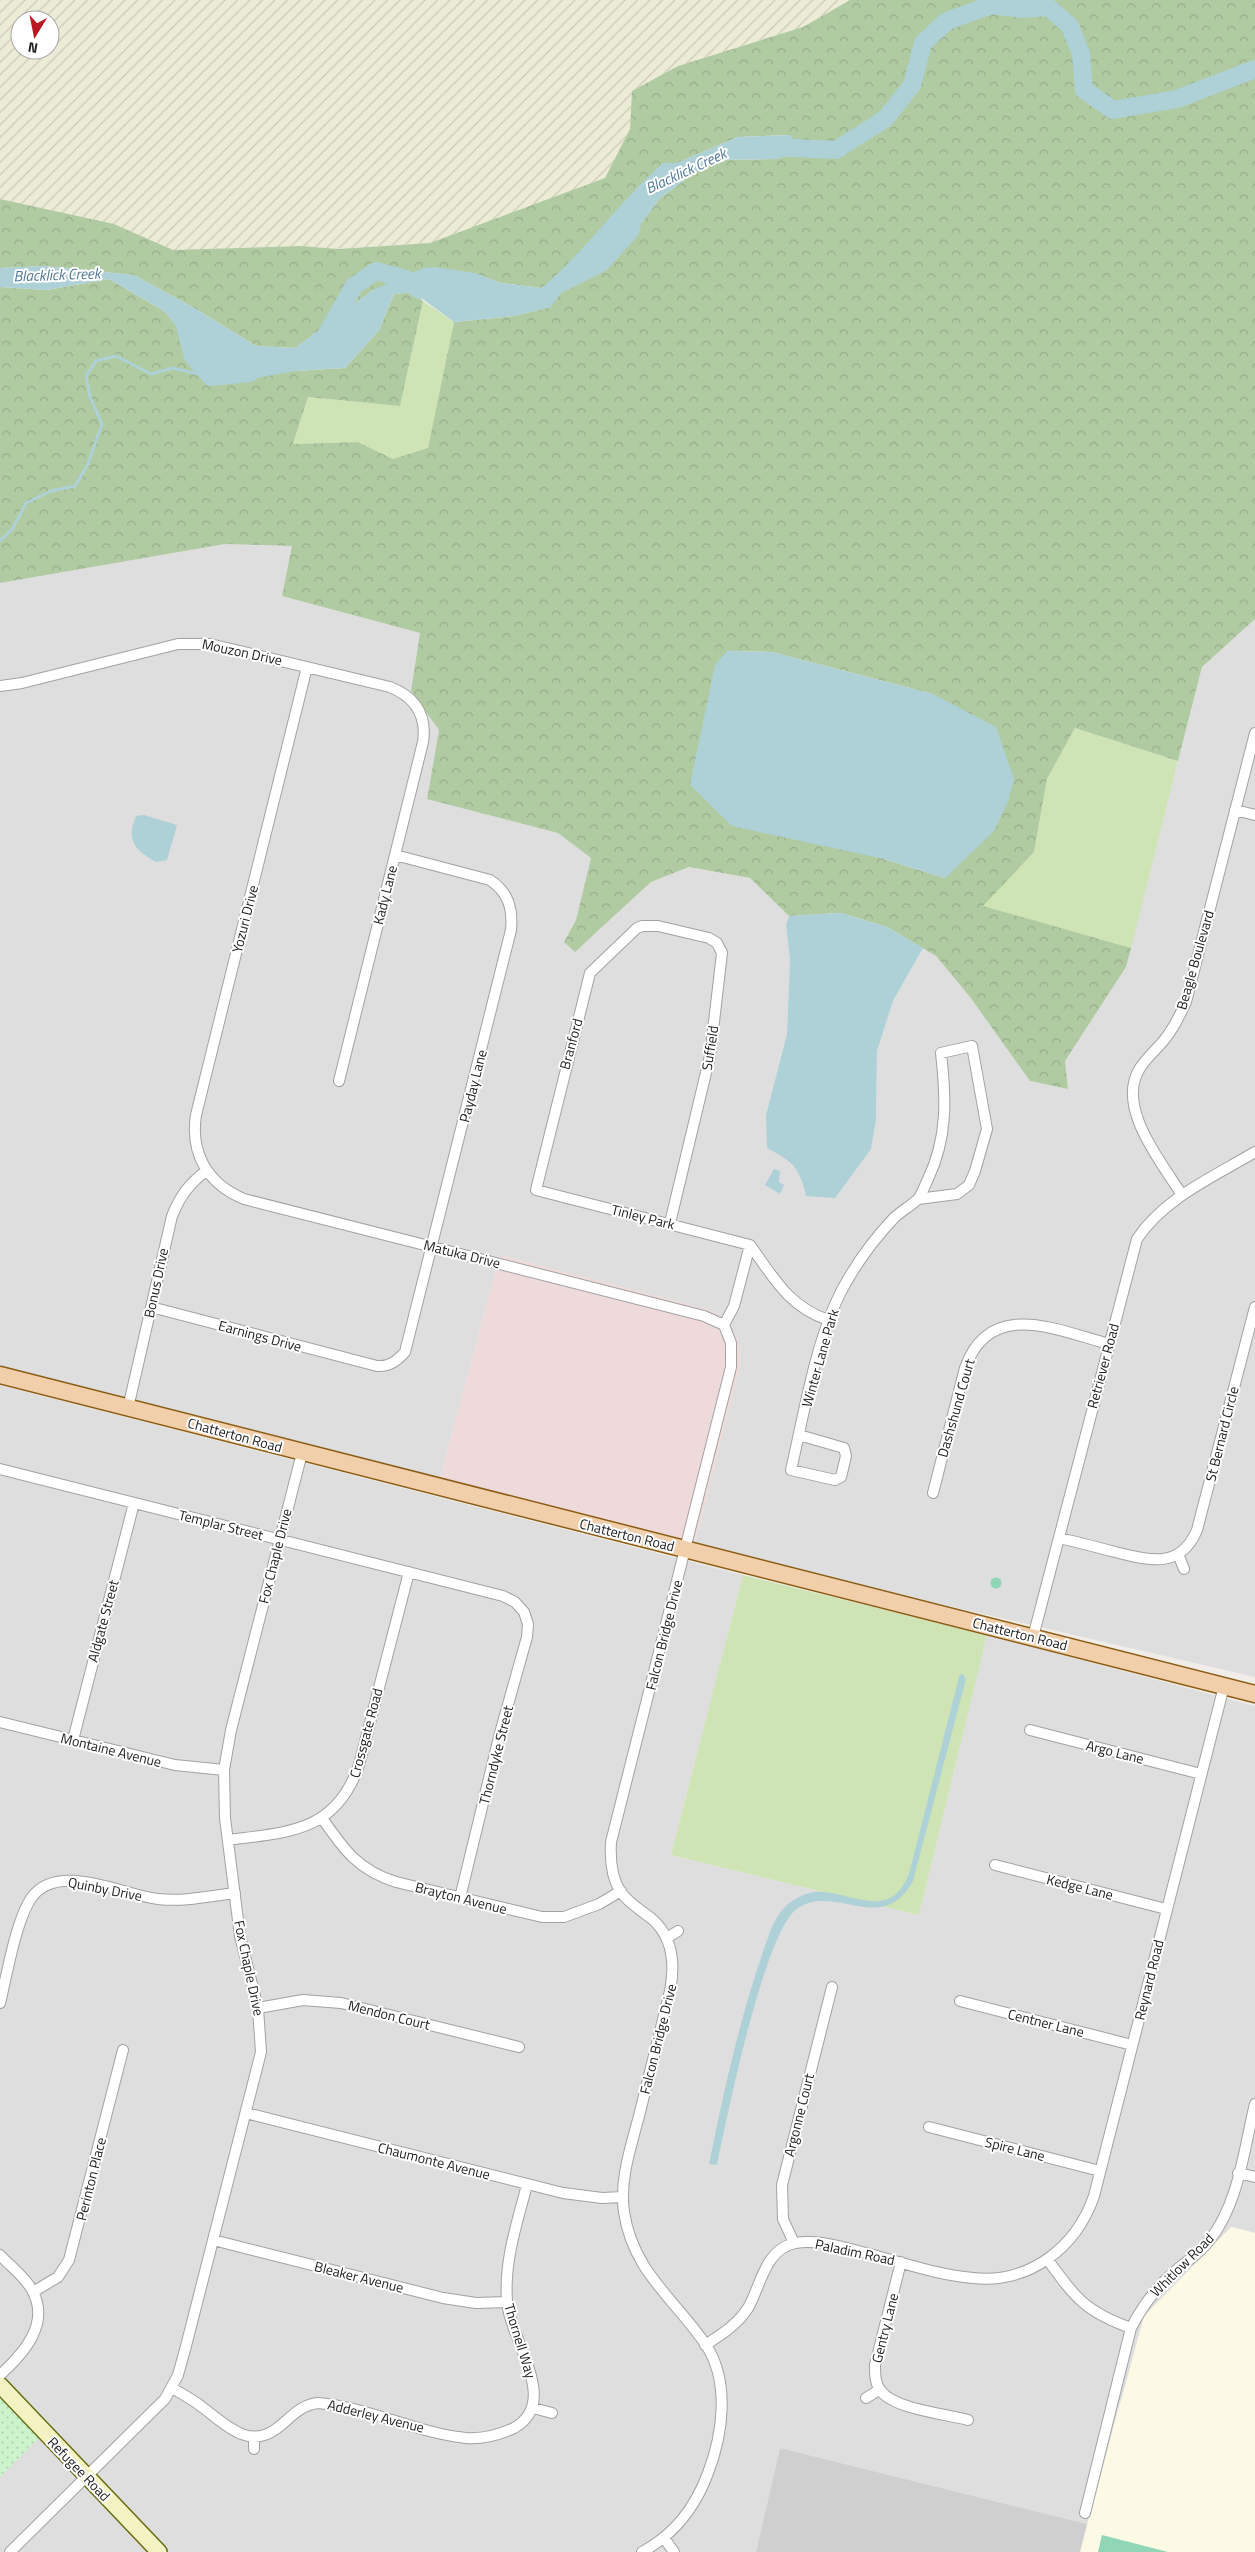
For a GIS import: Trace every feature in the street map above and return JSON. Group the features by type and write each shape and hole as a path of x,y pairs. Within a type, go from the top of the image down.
{"main road":[{"name":"Chatterton Road","path":"0,1375 1255,1694"}],"street":[{"name":"Mouzon Drive","path":"0,686 22,683 178,644 194,643 210,644 390,687 407,695 419,708"},
{"name":"Yozuri Drive","path":"206,1171 198,1154 196,1144 196,1115 307,666"},
{"name":"Kady Lane","path":"339,1081 423,742 425,724 419,708"},
{"name":"Beagle Boulevard","path":"1182,1196 1140,1125 1133,1107 1133,1088 1139,1069 1165,1039 1186,1002 1255,733"},
{"path":"1235,810 1255,815"},
{"name":"Payday Lane","path":"369,1364 384,1367 394,1363 405,1352 433,1246 512,918 511,906 506,896 499,886 490,880 395,854"},
{"name":"Branford","path":"536,1190 588,978 594,968 637,928 647,925"},
{"name":"Suffield","path":"647,925 709,938 717,943 722,953 710,1056 670,1224"},
{"name":"Winter Lane Park","path":"799,1435 844,1448 846,1456 841,1477 835,1480 791,1470 799,1435 828,1320 844,1286 870,1247 894,1218 918,1199 934,1166 943,1136 945,1089 942,1053 972,1046 987,1128 975,1172 969,1185 957,1194 918,1199"},
{"name":"Retriever Road","path":"1033,1637 1137,1238 1152,1220 1182,1196 1255,1152"},
{"name":"Matuka Drive","path":"206,1171 222,1188 244,1198 704,1316 724,1326"},
{"name":"Bonus Drive","path":"128,1408 172,1216 180,1196 194,1180 206,1171"},
{"name":"Tinley Park","path":"536,1190 750,1245"},
{"path":"750,1245 786,1294 802,1308 828,1320"},
{"path":"724,1326 734,1306 750,1245"},
{"name":"Earnings Drive","path":"151,1307 369,1364"},
{"name":"St Bernard Circle","path":"1178,1554 1191,1542 1198,1530 1255,1307"},
{"name":"Dashshund Court","path":"933,1492 965,1368 973,1350 986,1335 1004,1325 1023,1324 1108,1344"},
{"name":"Falcon Bridge Drive","path":"642,2552 664,2538 684,2518 695,2501 710,2468 718,2435 721,2392 716,2369 705,2345 648,2275 639,2260 630,2238 623,2197 629,2154 670,1991 673,1960 667,1938 654,1921 631,1903 621,1891 611,1867 611,1842 731,1366 731,1343 724,1326"},
{"name":"Fox Chaple Drive","path":"10,2552 147,2417 172,2388 186,2346 260,2052 258,2008 240,1936 228,1840 224,1770 231,1730 302,1453"},
{"name":"Templar Street","path":"0,1469 503,1596 514,1602 524,1612"},
{"name":"Aldgate Street","path":"73,1740 134,1502"},
{"path":"1059,1538 1148,1560 1166,1559 1178,1554 1184,1569"},
{"name":"Crossgate Road","path":"228,1840 294,1831 322,1818 340,1802 353,1781 409,1572"},
{"name":"Thorndyke Street","path":"460,1898 500,1733 527,1638 528,1624 524,1612"},
{"name":"Reynard Road","path":"1048,2260 1080,2227 1092,2203 1224,1686"},
{"name":"Montaine Avenue","path":"0,1722 175,1765 224,1770"},
{"name":"Argo Lane","path":"1030,1730 1201,1774"},
{"name":"Brayton Avenue","path":"322,1818 352,1859 386,1879 527,1915 564,1917 599,1904 621,1891"},
{"name":"Kedge Lane","path":"995,1865 1166,1909"},
{"name":"Quinby Drive","path":"0,2003 24,1913 35,1893 47,1884 55,1881 78,1881 133,1894 171,1900 235,1893"},
{"path":"667,1938 678,1931"},
{"name":"Argonne Court","path":"794,2244 784,2219 781,2202 782,2185 832,1987"},
{"name":"Mendon Court","path":"258,2008 303,2000 341,2003 519,2048"},
{"name":"Centner Lane","path":"960,2001 1132,2044"},
{"name":"Perinton Place","path":"33,2292 58,2277 69,2260 123,2050"},
{"name":"Whitlow Road","path":"1084,2513 1131,2328 1144,2304 1202,2249 1213,2236 1228,2208 1255,2104"},
{"name":"Chaumonte Avenue","path":"246,2113 527,2185 583,2196 623,2197"},
{"name":"Spire Lane","path":"929,2127 1100,2171"},
{"path":"1238,2173 1255,2177"},
{"name":"Thornell Way","path":"527,2185 509,2258 507,2302 516,2339 536,2396 533,2408"},
{"name":"Bleaker Avenue","path":"213,2240 444,2298 476,2303 507,2302"},
{"name":"Paladim Road","path":"794,2244 807,2242 836,2246 960,2277 988,2279 1019,2273 1048,2260"},
{"path":"705,2345 742,2316 751,2301 765,2268 783,2250 794,2244"},
{"path":"0,2255 33,2292 37,2314 33,2336 25,2351 0,2375"},
{"path":"1048,2260 1078,2300 1096,2313 1131,2328"},
{"name":"Gentry Lane","path":"879,2390 876,2382 875,2365 901,2262"},
{"name":"Refugee Road","path":"0,2385 159,2552"},
{"path":"172,2388 195,2402 234,2431 242,2435 254,2437 254,2449"},
{"path":"866,2398 879,2390 891,2401 968,2420"},
{"name":"Adderley Avenue","path":"254,2437 267,2434 303,2406 318,2403 471,2438 490,2436 510,2430 528,2418 533,2408"},
{"path":"533,2408 552,2413"},
{"path":"664,2538 674,2552"}],"shaded area":[{"path":"225,544 293,546 282,596 420,633 411,691 439,730 427,798 558,833 591,858 576,920 564,942 593,936 651,882 689,867 750,878 789,916 786,925 790,960 787,1034 766,1115 784,1157 801,1175 806,1196 871,1149 876,1120 877,1051 893,1001 923,948 936,956 970,997 1030,1081 1068,1089 1065,1061 1126,967 1202,667 1255,619 1255,1677 694,1547 741,1362 737,1336 714,1311 500,1255 440,1478 0,1366 0,583"},
{"path":"500,1255 714,1311 737,1336 741,1362 694,1547 440,1478"},
{"path":"0,1385 743,1575 671,1855 919,1915 987,1635 1255,1706 1255,2233 1231,2227 1119,2404 1087,2524 780,2448 756,2552 169,2552 0,2378"},
{"path":"1231,2227 1255,2233 1255,2552 1080,2552 1144,2316"},
{"path":"40,2437 151,2552 0,2552 0,2477"},
{"path":"780,2448 1087,2524 1080,2552 756,2552"}],"green space":[{"path":"0,0 850,0 803,27 678,66 632,91 630,129 605,178 430,243 333,249 301,246 173,250 114,224 0,199"},
{"path":"850,0 1255,0 1255,619 1202,667 1178,761 1075,728 1047,779 1034,852 983,906 1131,948 1126,967 1065,1061 1068,1089 1030,1081 970,997 936,956 887,927 841,913 789,916 750,878 689,867 651,882 575,952 564,942 576,920 591,858 558,833 427,799 439,730 411,691 420,633 282,596 292,546 225,544 0,583 0,287 46,290 109,279 164,311 205,359 295,371 345,368 379,330 394,294 413,292 423,301 400,406 308,397 293,444 358,442 393,459 428,448 454,322 514,316 550,307 563,290 601,253 642,222 660,198 712,160 777,159 796,153 790,135 738,137 677,163 663,163 570,264 542,288 501,283 474,273 373,290 295,348 256,346 196,309 134,275 45,266 0,268 0,199 114,224 173,250 301,246 338,249 430,243 605,178 630,129 632,91 678,66 803,27","holes":["727,651 772,652 933,694 945,878 884,859"]},
{"path":"423,301 454,322 428,449 393,459 358,442 293,444 308,397 400,406"},
{"path":"1075,728 1178,761 1131,948 982,906 1034,852 1047,779"},
{"path":"743,1575 987,1635 919,1915 671,1855"},
{"path":"996,1577 1002,1583 996,1589 990,1583"},
{"path":"0,2394 40,2437 0,2477"},
{"path":"1102,2535 1168,2552 1098,2552"}],"water":[{"path":"791,135 796,153 777,159 712,160 660,198 642,222 601,253 563,290 551,307 514,316 454,322 413,292 394,294 379,330 345,368 295,371 234,382 205,359 164,311 109,279 46,290 0,287 0,268 45,266 134,275 196,309 256,346 295,348 373,290 424,268 434,267 475,273 501,283 542,288 663,163 677,163 738,137"},
{"path":"727,651 772,652 933,694 996,727 1014,779 1008,801 994,831 945,878 884,859 732,826 690,785 715,665"},
{"path":"144,815 177,825 167,860 156,862 142,853 134,844 132,838 133,824 136,816"},
{"path":"841,913 887,927 923,948 893,1001 877,1051 876,1120 871,1149 835,1198 806,1196 804,1186 794,1166 767,1148 766,1115 787,1034 790,960 786,925 789,916"},
{"path":"774,1169 780,1171 779,1182 784,1185 780,1194 765,1185"},
{"path":"962,1673 966,1679 913,1881 901,1897 887,1905 873,1908 828,1901 813,1902 798,1908 785,1923 760,1987 738,2070 717,2165 709,2164 738,2034 773,1924 780,1912 788,1904 807,1894 828,1892 869,1901 881,1901 892,1897 902,1887 910,1870 959,1677"}],"waterway":[{"name":"Blacklick Creek","path":"772,147 836,150 885,119 912,85 923,43 947,21 991,5 1023,9 1048,7 1070,26 1081,54 1084,90 1113,110 1177,99 1255,69"},
{"name":"Blacklick Creek","path":"559,284 601,263 630,231 636,208"},
{"name":"Blacklick Creek","path":"325,337 354,286 376,271 406,279 419,290"},
{"name":"Blacklick Creek","path":"183,319 193,356 211,377 250,373"},
{"path":"0,541 13,528 26,503 51,491 75,486 88,464 102,424 90,397 86,376 96,361 116,356 151,374 173,368 211,377"}]}
